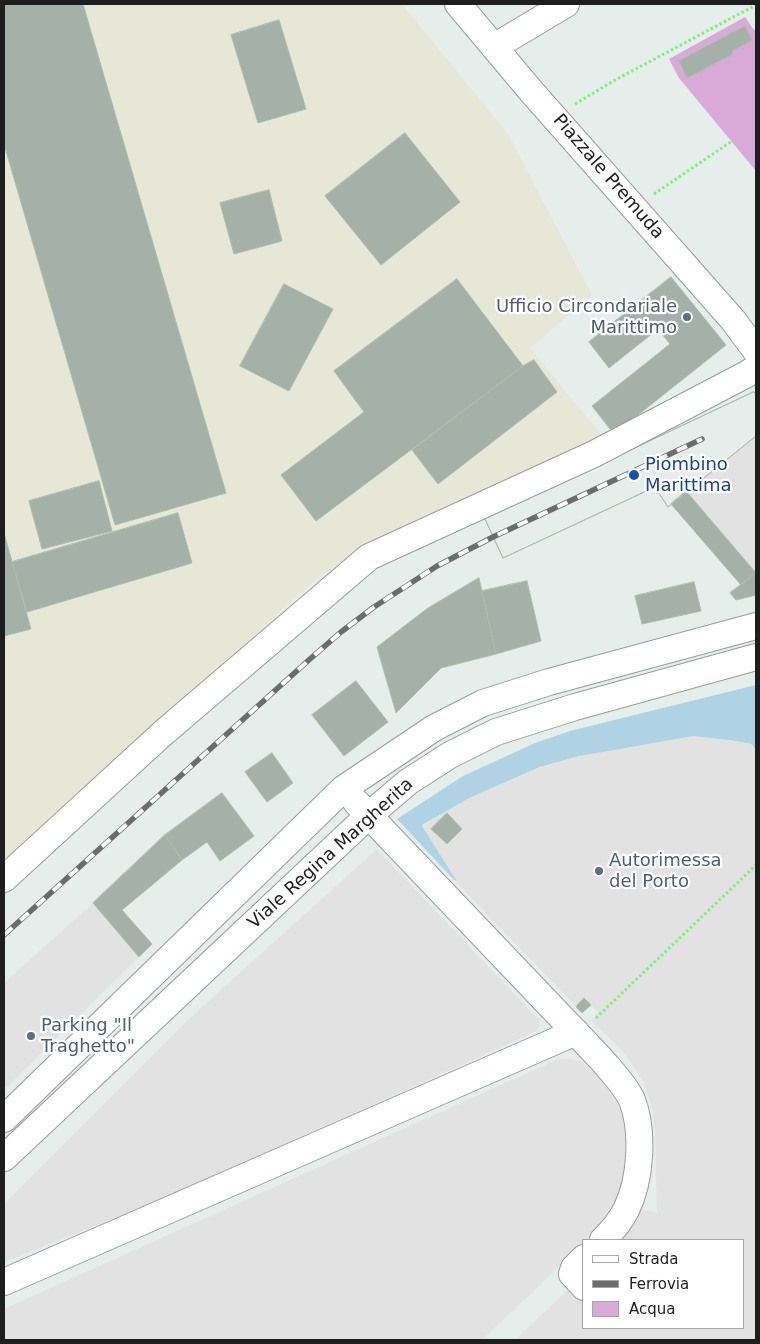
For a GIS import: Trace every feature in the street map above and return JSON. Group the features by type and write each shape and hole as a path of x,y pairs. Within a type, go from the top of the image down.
{"street":[{"name":"Piazzale Premuda","path":"458,4 531,91 753,340"},
{"path":"494,47 566,4"},
{"path":"4,879 162,734 369,556 594,454 756,368"},
{"name":"Viale Regina Margherita","path":"4,1119 343,789 434,728 492,700 550,682 756,626"},
{"name":"Viale Regina Margherita","path":"4,1158 368,816 408,782 441,761 496,732 575,707 756,657"},
{"path":"492,700 503,730"},
{"path":"343,789 368,816 584,1027 628,1094 637,1118 640,1136 634,1188 627,1209 616,1227 604,1239"},
{"path":"146,981 169,1002"},
{"path":"11,1276 584,1027"},
{"path":"582,1260 574,1268 572,1274 582,1285"}],"path":[{"path":"556,118 570,107 615,80 756,6"},
{"path":"647,199 732,141"},
{"path":"584,1027 756,865"}],"shaded area":[{"path":"4,4 402,4 508,134 592,295 530,348 608,443 381,538 320,576 156,724 4,868"},
{"path":"756,436 756,573 686,491"},
{"path":"756,685 756,750 751,744 729,740 580,756 540,767 470,798 422,825 457,881 397,819 463,776 535,743 570,731"},
{"path":"693,736 751,744 756,750 756,1340 516,1339 582,1276 582,1329 745,1329 745,1239 620,1239 640,1209 657,1213 655,1132 652,1107 643,1081 622,1050 591,1021 598,1012 591,1005 582,1013 460,886 422,826 469,798 540,767 580,756"},
{"path":"377,849 540,1021 539,1027 535,1032 153,1203 4,1262 4,1204 192,1016"},
{"name":"Parking \"Il Traghetto\"","path":"93,903 139,957 4,1090 4,983"},
{"path":"570,1059 583,1062 600,1078 616,1098 627,1124 626,1170 618,1200 602,1225 587,1239 582,1239 582,1245 482,1340 4,1340 4,1309 556,1060"}],"water":[{"path":"745,17 754,30 756,29 756,171 679,78 669,59"}],"building":[{"path":"4,4 83,4 226,493 115,525 4,144"},
{"path":"279,20 306,109 258,123 231,35"},
{"path":"745,26 752,40 732,51 733,54 687,78 679,61"},
{"path":"405,133 460,202 381,265 325,196"},
{"path":"269,190 282,241 234,254 220,203"},
{"path":"671,277 726,345 614,434 592,406 670,344 658,329 609,368 589,342"},
{"path":"457,279 523,366 316,521 281,475 364,412 334,371"},
{"path":"284,284 333,309 289,391 240,366"},
{"path":"534,360 557,392 438,484 412,450 523,366"},
{"path":"754,392 756,395 756,436 668,507 655,487 503,558 485,519"},
{"path":"754,392 756,395 756,436 668,507 655,487 503,558 485,519"},
{"path":"99,481 112,531 42,549 29,501"},
{"path":"686,491 756,573 741,585 671,504"},
{"path":"178,513 192,563 27,612 12,562"},
{"path":"4,533 31,629 4,636"},
{"path":"756,573 756,595 736,600 730,593"},
{"path":"479,578 496,654 441,668 396,713 377,647 428,608"},
{"path":"527,581 541,641 496,654 482,591"},
{"path":"694,582 701,611 642,624 635,596"},
{"path":"356,681 388,722 344,756 312,715"},
{"path":"272,753 293,783 267,802 245,772"},
{"path":"222,793 254,836 220,861 207,842 182,860 165,835"},
{"path":"447,813 462,829 447,844 431,829"},
{"path":"165,835 182,860 122,910 152,944 139,957 93,903"},
{"path":"584,998 591,1005 582,1013 576,1007"}],"railway":[{"path":"4,935 310,659 374,607 437,566 493,537 702,439"}],"place":[{"name":"Ufficio Circondariale Marittimo","path":"687,317"},
{"name":"Piombino Marittima","path":"634,475"},
{"name":"Autorimessa del Porto","path":"599,871"},
{"name":"Parking \"Il Traghetto\"","path":"31,1036"}]}
